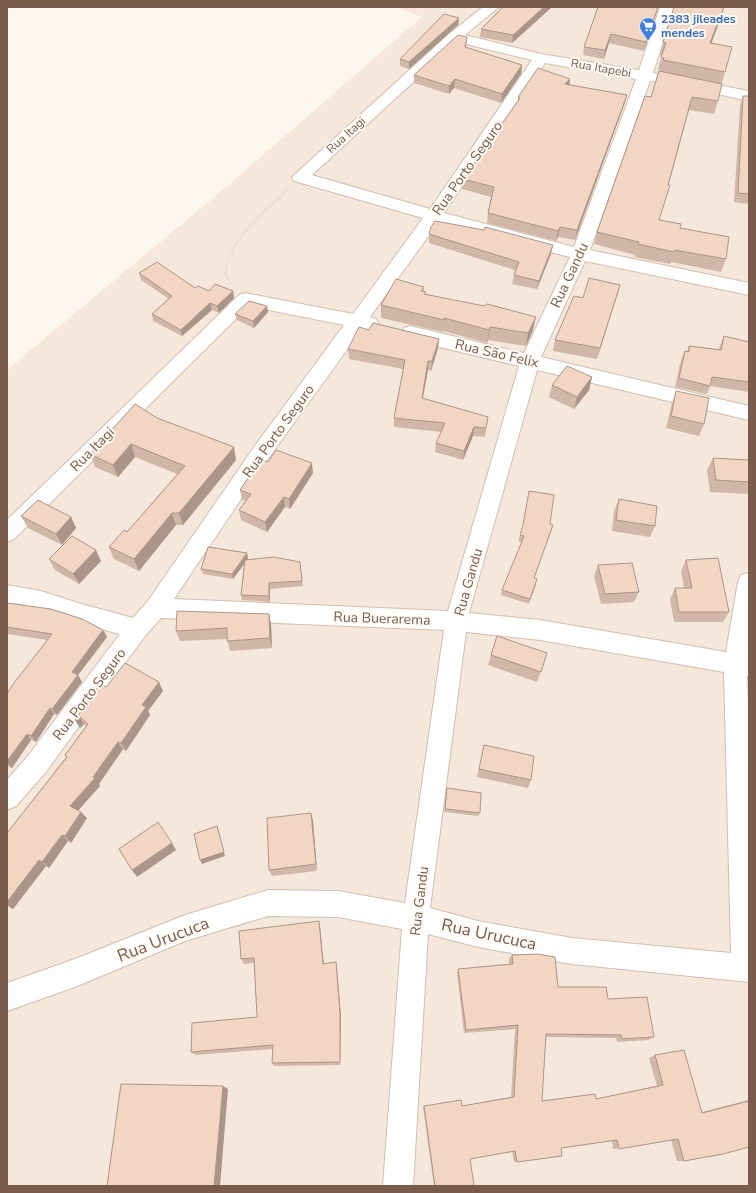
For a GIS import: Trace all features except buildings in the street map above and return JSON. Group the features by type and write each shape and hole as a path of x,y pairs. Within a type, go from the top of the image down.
{"street":[{"name":"Rua Itagi","path":"300,177 454,37 492,7"},
{"name":"Rua Gandu","path":"398,1186 416,918 456,621 530,360 547,321 580,254 645,75 667,7"},
{"name":"Rua Itapebi","path":"454,37 542,58 645,75 749,96"},
{"name":"Rua Porto Seguro","path":"7,798 36,765 137,629 156,608 261,453 434,216 542,58"},
{"path":"300,177 434,216 580,254 749,289"},
{"name":"Rua Itagi","path":"7,533 244,299"},
{"name":"Rua São Felix","path":"244,299 392,328 749,413"},
{"path":"747,968 742,665 749,582"},
{"path":"7,594 41,600 78,613 137,629"},
{"name":"Rua Buerarema","path":"156,608 456,621 540,630 742,665"},
{"name":"Rua Urucuca","path":"7,997 74,973 185,928 268,903 338,904 416,918 478,934 572,951 747,968"}],"path":[{"path":"227,280 225,265 233,247 246,231 300,177"}],"shaded area":[{"path":"396,7 749,7 749,1186 7,1186 7,370 225,188 422,17"}],"place":[{"name":"2383 jileades mendes","path":"648,41"}]}
